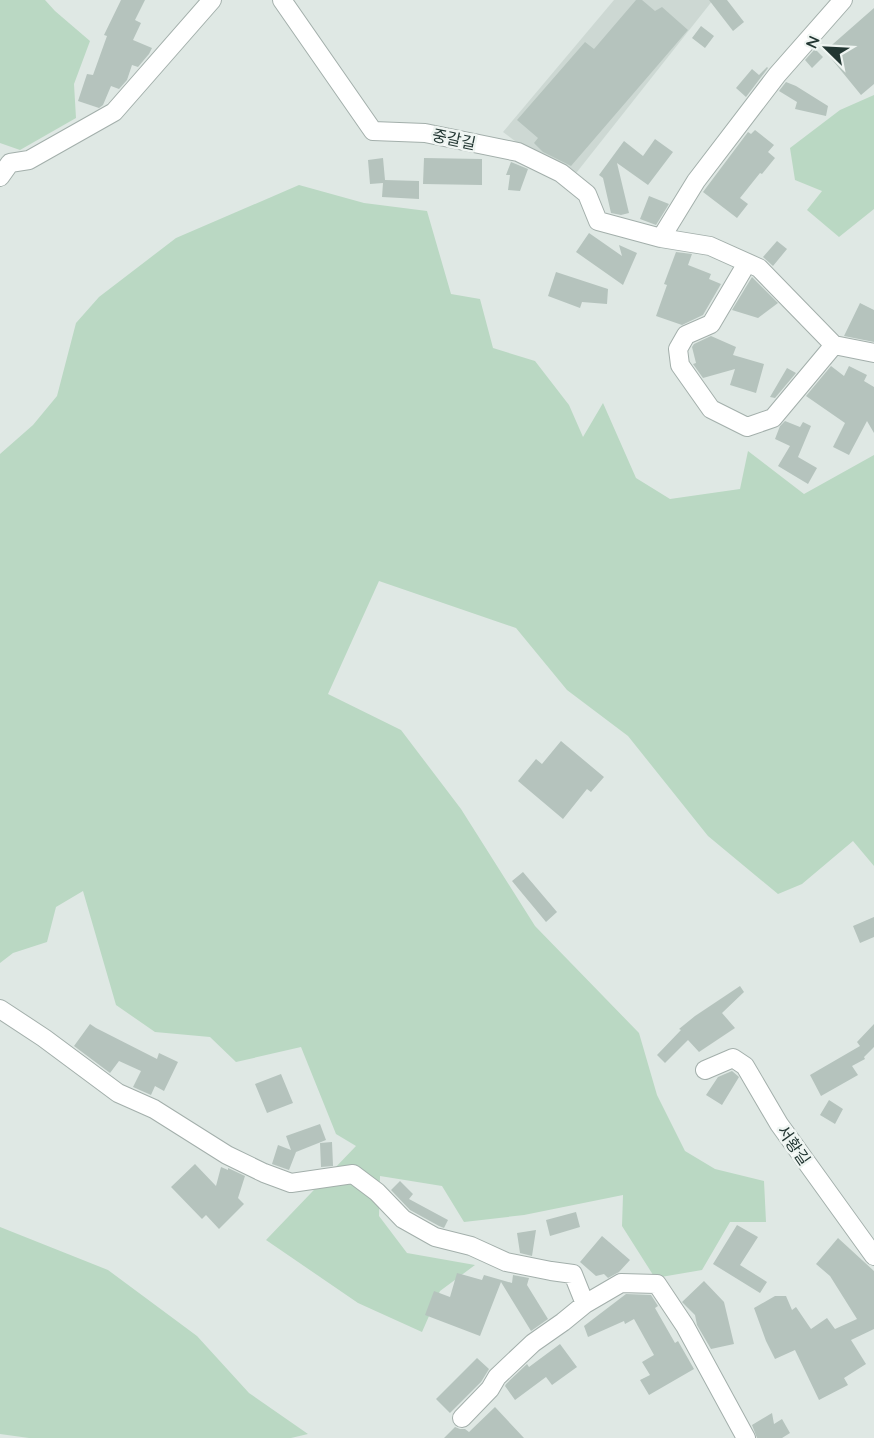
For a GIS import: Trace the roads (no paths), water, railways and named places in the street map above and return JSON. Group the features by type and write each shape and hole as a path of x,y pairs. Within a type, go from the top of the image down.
{"street":[{"path":"3,167 29,160 114,112 212,0"},
{"name":"중갈길","path":"282,0 374,131 425,133 518,152 561,174 587,194 598,221 661,238 710,246 759,268 834,345"},
{"path":"661,238 696,181 777,75 843,0"},
{"path":"747,263 711,324 686,335 678,349 680,365 711,409 747,427 773,418 834,345 874,353"},
{"path":"0,1009 44,1038 118,1093 154,1109 237,1160 291,1183 352,1174 377,1192 403,1219 435,1237 471,1246 506,1262 573,1274 585,1304"},
{"name":"서황길","path":"705,1070 733,1058 745,1066 779,1124 874,1256"},
{"path":"462,1418 490,1389 497,1377 533,1343 563,1323 585,1304 621,1284 657,1284 685,1326 746,1438"}]}
